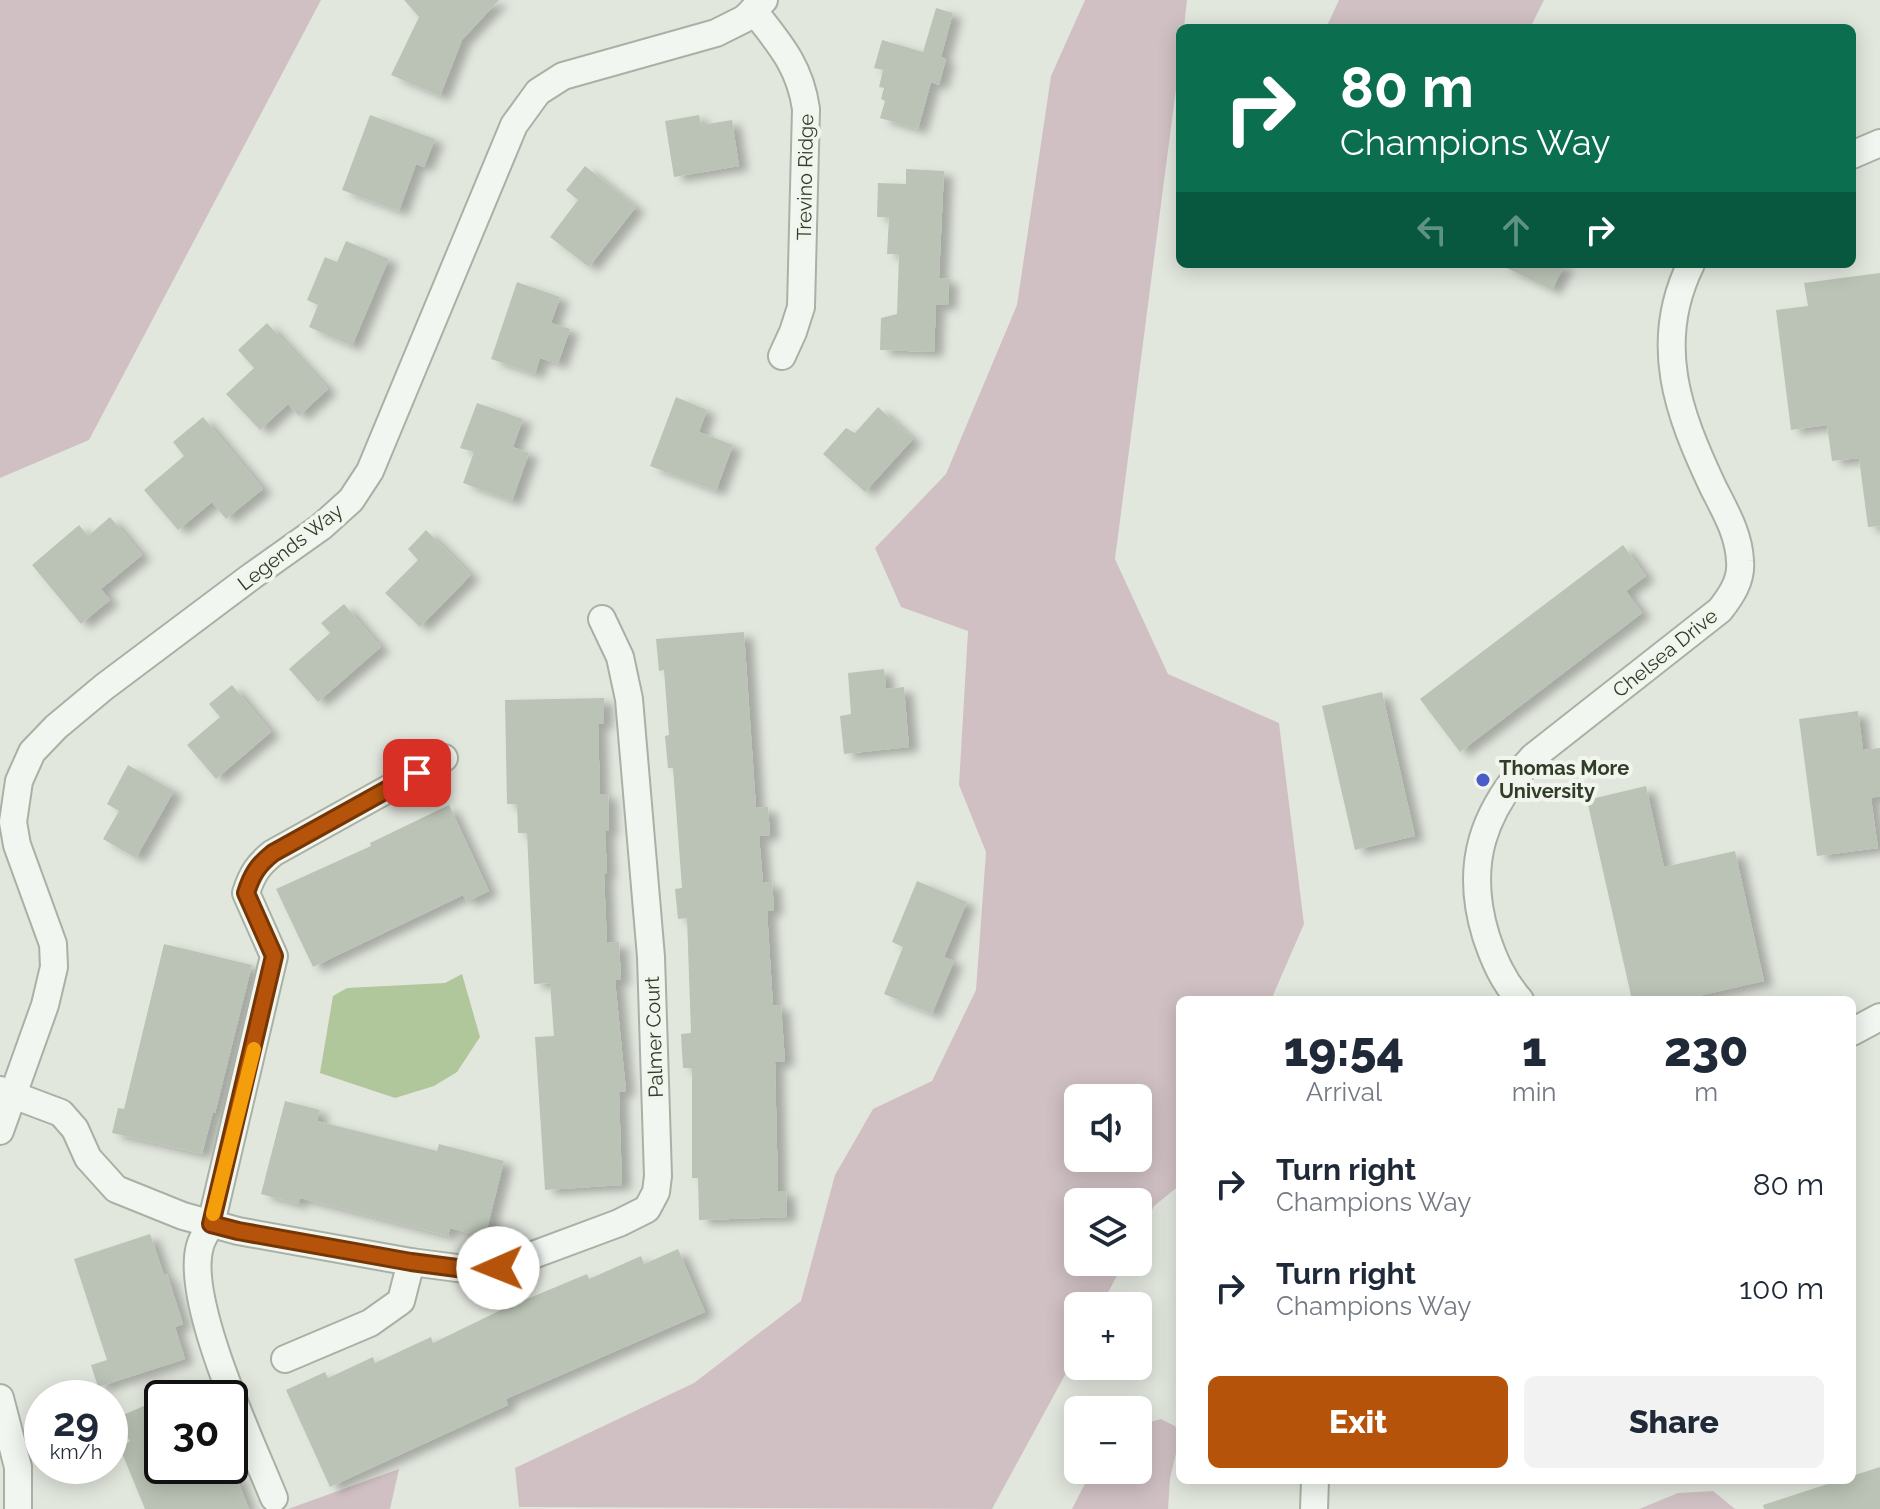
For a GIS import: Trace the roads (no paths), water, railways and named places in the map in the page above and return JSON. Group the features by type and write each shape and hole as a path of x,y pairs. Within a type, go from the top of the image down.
{"street":[{"name":"Trevino Ridge","path":"759,5 791,58 803,86 806,109 801,307 782,356"},
{"name":"Legends Way","path":"0,1131 6,1092 45,1005 54,967 53,944 17,845 13,822 19,781 32,752 56,727 104,687 321,527 351,500 370,471 514,125 538,92 563,76 716,33 744,19 759,5"},
{"path":"1856,153 1880,143"},
{"name":"Chelsea Drive","path":"1516,996 1494,961 1480,915 1475,880 1479,850 1491,816 1518,773 1533,757 1720,610 1734,592 1741,564 1737,536 1692,441 1678,401 1671,367 1672,334 1683,281 1689,268"},
{"name":"Palmer Court","path":"6,1092 61,1113 75,1129 88,1158 116,1189 172,1212 238,1231 480,1271 498,1268 619,1223 647,1209 656,1192 658,1176 651,957 629,699 620,657 602,619"},
{"path":"274,1498 217,1358 202,1300 198,1270 200,1246 211,1224 274,956 246,893 251,875 259,863 273,853 444,758"},
{"path":"1856,1030 1880,1017"},
{"path":"285,1359 370,1323 401,1301 411,1262"},
{"path":"0,1398 18,1467 18,1509"},
{"path":"1314,1509 1315,1484"}],"place":[{"name":"Thomas More University","path":"1483,780"}]}
